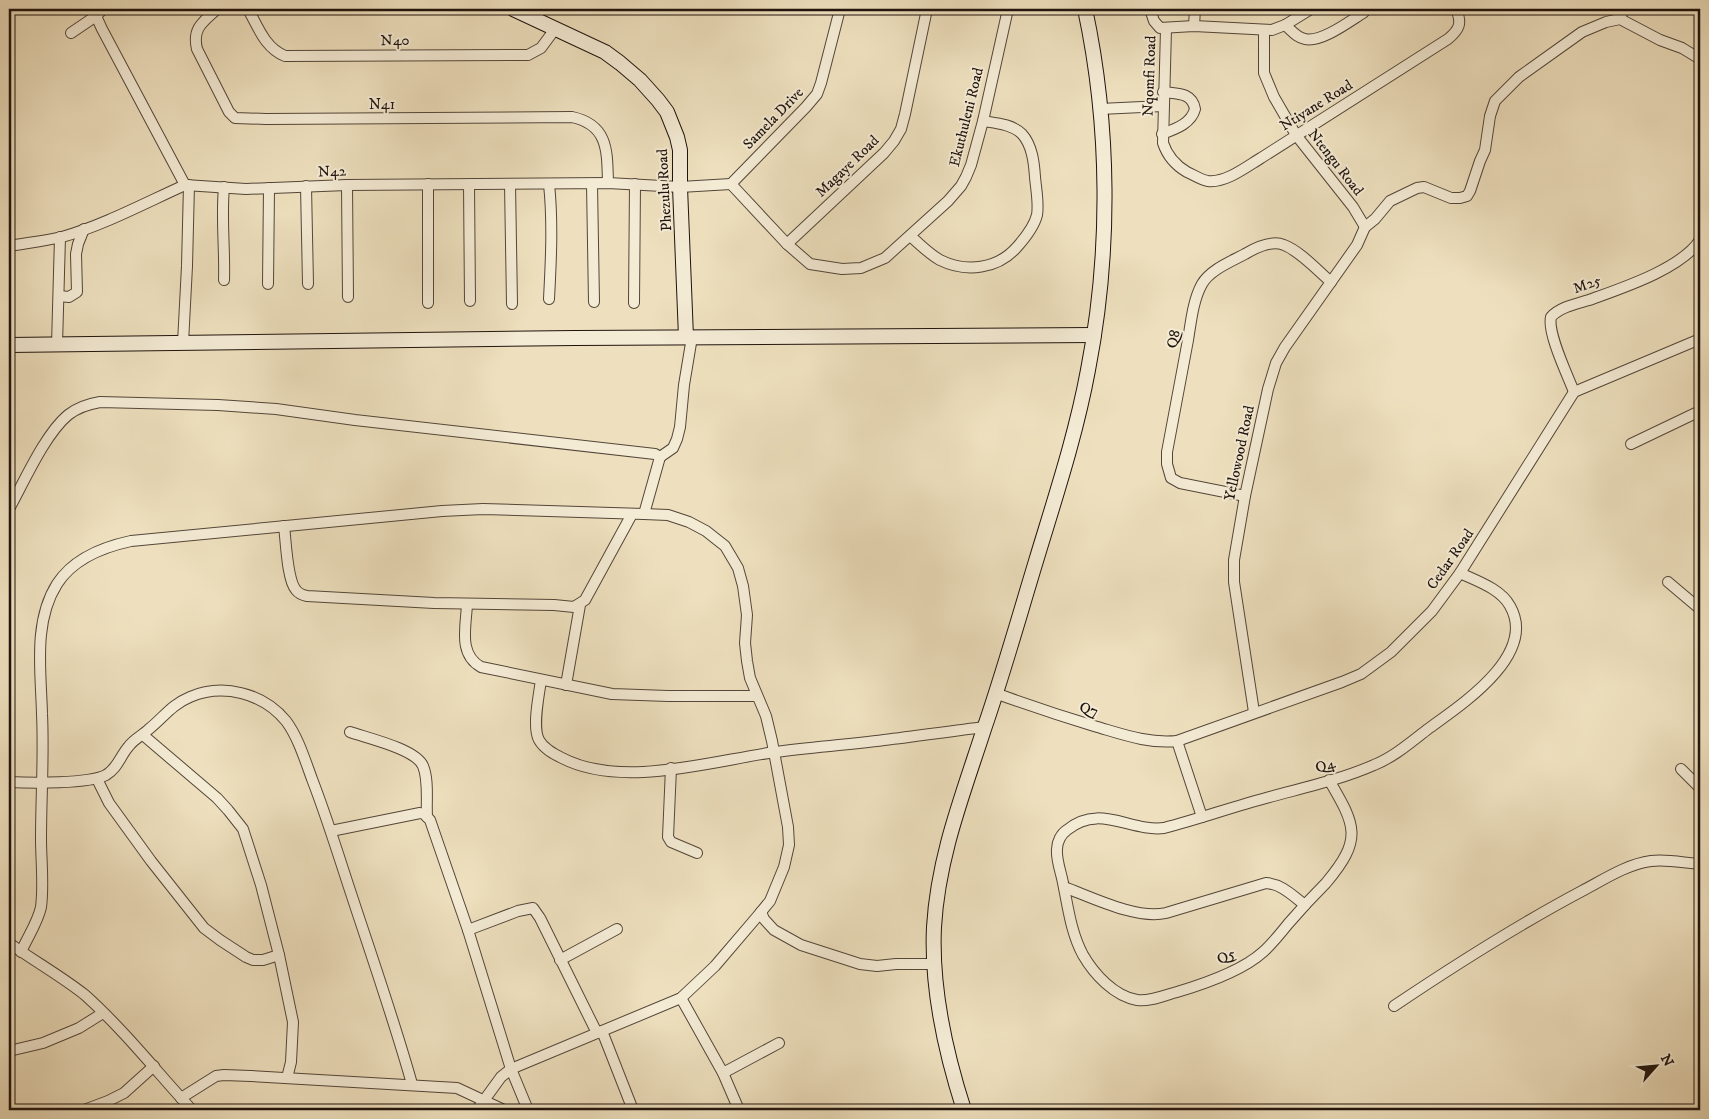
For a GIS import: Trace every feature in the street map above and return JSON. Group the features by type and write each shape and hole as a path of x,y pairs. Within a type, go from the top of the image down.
{"street":[{"name":"N41","path":"217,9 200,25 196,32 195,40 197,49 229,112 236,118 572,117 585,120 593,125 605,144 608,183"},
{"name":"N40","path":"248,9 269,46 285,56 528,55 541,48 555,29"},
{"name":"Phezulu Road","path":"513,9 596,48 620,63 658,100 667,112 680,150 680,187 689,337"},
{"name":"Samela Drive","path":"731,184 817,94 840,9"},
{"name":"Magaye Road","path":"787,244 868,169 894,140 901,128 905,114 927,9"},
{"name":"Ekuthuleni Road","path":"731,184 787,244 810,264 842,269 862,268 885,258 948,201 961,186 971,166 1008,9"},
{"path":"964,1110 952,1073 942,1026 934,964 934,924 943,859 955,815 996,693 1070,445 1094,335 1103,264 1104,173 1100,110 1085,9"},
{"path":"1150,9 1160,28 1166,29"},
{"path":"1194,26 1196,9"},
{"name":"Nqomfi Road","path":"1168,155 1163,143 1162,134 1166,29 1194,26 1272,30 1285,25 1311,9"},
{"path":"1285,25 1302,38 1307,40 1313,39 1328,34 1367,9"},
{"name":"Ntiyane Road","path":"1168,155 1184,170 1200,178 1213,181 1231,176 1448,39 1458,30 1460,25 1456,9"},
{"path":"71,33 100,12 187,185 187,266 183,343"},
{"path":"1365,227 1375,219 1390,201 1417,188 1424,187 1451,198 1467,196 1486,150 1490,116 1495,101 1519,77 1582,32 1621,14 1660,40 1682,48 1700,58"},
{"name":"Ntengu Road","path":"1264,30 1264,73 1274,97 1296,135 1353,207 1365,227"},
{"path":"1162,134 1190,119 1195,108 1192,99 1188,96 1164,92"},
{"path":"1100,110 1163,106"},
{"path":"910,236 939,259 963,267 980,268 1003,260 1024,239 1033,225 1037,215 1034,163 1030,146 1020,132 1011,127 983,121"},
{"name":"N42","path":"187,185 269,188 347,185 608,183 680,187"},
{"path":"428,184 428,303"},
{"path":"470,184 470,301"},
{"path":"510,184 512,304"},
{"path":"549,184 551,202 549,299"},
{"path":"592,184 594,302"},
{"path":"634,302 636,184"},
{"path":"680,187 731,184"},
{"path":"9,246 60,237 84,229 187,185"},
{"path":"347,185 348,297"},
{"path":"306,186 308,284"},
{"path":"224,187 222,216 225,250 224,280"},
{"path":"268,284 269,188"},
{"name":"Yellowood Road","path":"1254,712 1234,582 1234,560 1244,496 1268,389 1276,363 1284,347 1358,245 1365,227"},
{"path":"59,296 69,297 76,292 77,249 84,229"},
{"path":"57,345 60,237"},
{"name":"M25","path":"1574,392 1553,336 1550,326 1551,317 1560,310 1612,291 1676,263 1689,254 1700,240"},
{"name":"Q8","path":"1244,496 1180,483 1171,478 1168,472 1167,452 1193,315 1202,284 1208,276 1219,268 1248,252 1276,243 1296,252 1331,282"},
{"path":"9,345 689,337 1094,335"},
{"path":"644,514 660,457 673,448 680,428 689,337"},
{"path":"1574,392 1700,340"},
{"name":"Cedar Road","path":"1177,741 1342,682 1361,674 1392,652 1432,611 1460,573 1574,392"},
{"path":"9,509 44,446 58,425 68,415 83,406 100,402 218,405 276,410 648,453 660,457"},
{"path":"1631,444 1700,411"},
{"path":"20,952 40,908 42,715 39,657 43,628 49,600 58,584 68,571 81,561 96,552 130,541 442,511 483,509 668,515 689,522 716,538 738,568 743,586 747,615 745,644 747,661 756,696 766,716 788,827 789,845 778,884 770,901 761,912 715,966 681,998 511,1069 501,1077 477,1110"},
{"path":"284,526 291,580 293,586 300,594 306,596 574,607 585,600 632,514"},
{"name":"Q4","path":"1064,887 1058,862 1057,847 1062,834 1076,823 1105,818 1157,829 1329,780 1376,764 1393,754 1470,698 1488,681 1506,658 1514,644 1517,632 1510,604 1500,594 1460,573"},
{"path":"1668,582 1700,609"},
{"path":"467,604 465,643 467,652 473,662 481,667 612,694 756,696"},
{"path":"566,685 580,604"},
{"path":"541,680 536,727 539,740 546,749 568,761 589,768 608,771 651,772 774,752 985,727"},
{"path":"9,782 97,779 112,771 119,763 128,746 143,735 171,707 200,693 228,690 243,692 268,705 285,720 294,734 305,760 331,831 396,1026 412,1084"},
{"name":"Q7","path":"996,693 1132,738 1164,742 1177,741"},
{"path":"350,732 396,748 420,760 425,775 427,817"},
{"path":"143,735 217,798 243,830 261,885 279,955 293,1022 291,1062 287,1078"},
{"path":"1177,741 1202,817"},
{"path":"671,768 668,837 671,842 697,853"},
{"path":"1681,769 1700,788"},
{"path":"97,779 109,804 204,928 253,960 263,960 279,955"},
{"name":"Q5","path":"1064,887 1073,930 1084,955 1104,981 1114,990 1138,1000 1153,999 1193,987 1227,973 1262,953 1336,871 1350,849 1352,839 1350,819 1329,780"},
{"path":"331,831 420,813 430,820 468,930 511,1069 528,1110"},
{"path":"1394,1006 1452,966 1508,932 1612,875 1650,861 1665,860 1700,864"},
{"path":"1064,887 1149,915 1166,913 1266,883 1285,889 1305,905"},
{"path":"468,930 518,911 533,908 599,1032 633,1110"},
{"path":"761,912 764,919 774,930 801,945 860,964 877,966 934,964"},
{"path":"560,960 617,929"},
{"path":"9,943 67,982 104,1013 192,1110"},
{"path":"681,998 723,1073 739,1110"},
{"path":"9,1051 43,1043 79,1028 104,1013"},
{"path":"723,1073 779,1043"},
{"path":"84,1110 108,1102 124,1093 154,1066"},
{"path":"181,1098 216,1076 251,1076 457,1088 504,1110"}]}
